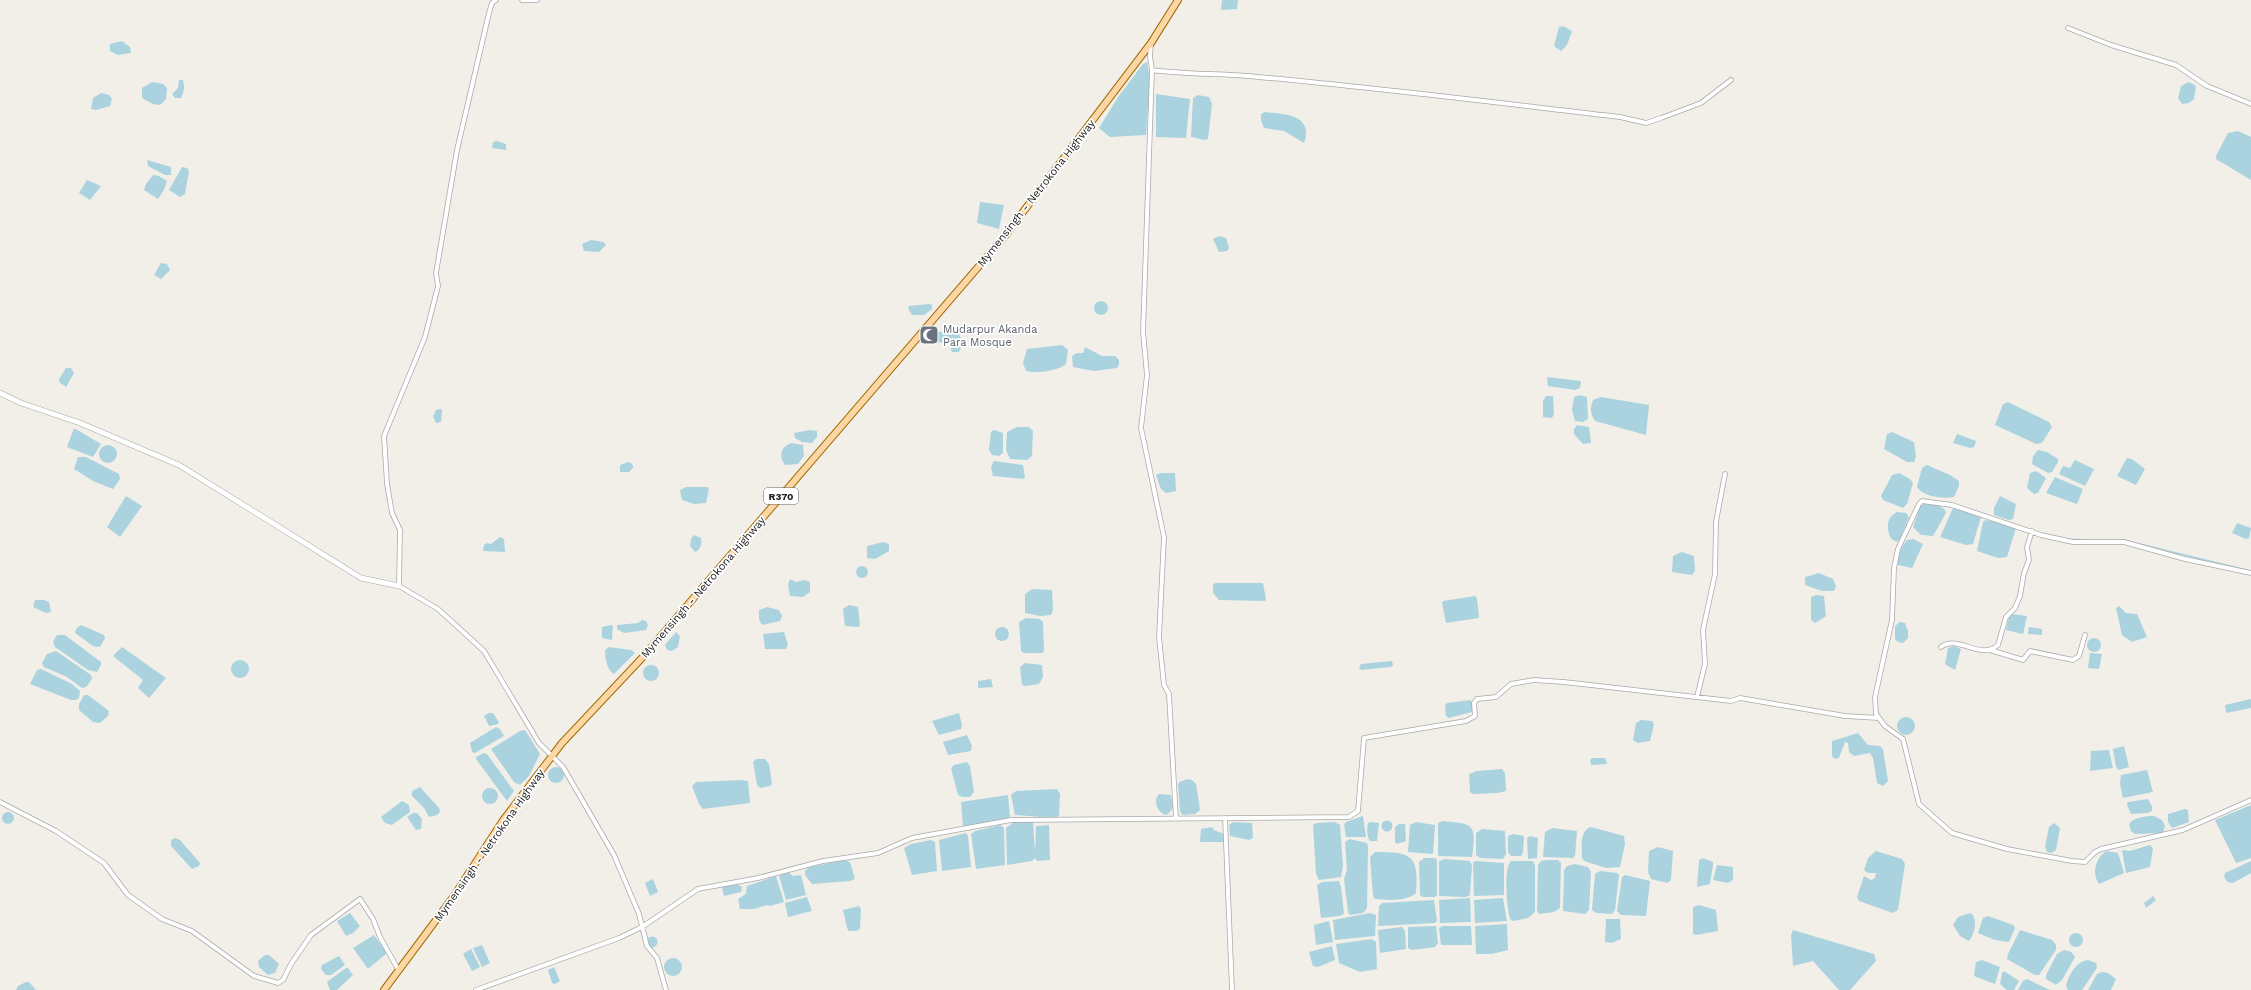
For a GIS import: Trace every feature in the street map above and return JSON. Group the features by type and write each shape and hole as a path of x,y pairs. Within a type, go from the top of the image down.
{"main road":[{"name":"Mymensingh - Netrokona Highway","path":"384,990 400,971 454,896 504,819 552,756 642,658 1004,237 1151,43 1178,0"}],"street":[{"path":"399,586 400,530 392,513 387,484 384,436 425,337 438,286 436,273 457,150 489,13 492,3 496,0"},
{"path":"522,0 537,0"},
{"path":"2068,28 2111,45 2176,65 2207,86 2251,104"},
{"path":"1151,43 1150,56 1152,70 1143,332 1147,375 1141,428 1164,537 1159,637 1164,685 1169,694 1176,819"},
{"path":"1152,70 1184,75 1257,76 1377,88 1620,117 1646,123 1701,103 1731,80"},
{"path":"0,393 22,403 80,423 179,465 361,578 399,586 438,609 484,651 539,743 563,767 614,855 639,914 647,946 657,958 666,990"},
{"path":"1697,697 1705,664 1703,630 1715,574 1716,522 1725,474"},
{"path":"2251,573 2185,559 2124,542 2073,542 2032,531 1952,505 1926,501 1919,504 1898,549 1892,620 1875,697 1876,714 1885,726 1903,739 1919,804 1952,833 2007,849 2072,862 2085,862 2091,858 2095,852 2101,849 2183,830 2251,800"},
{"path":"1941,647 1952,644 1982,651 1989,650 1998,645 2006,617 2015,608 2020,596 2024,572 2029,560 2027,547 2032,531"},
{"path":"1989,650 2023,660 2029,651 2064,660 2073,660 2079,656 2085,635"},
{"path":"476,990 619,938 642,927 698,888 758,878 823,860 878,852 912,838 1011,820 1349,818 1358,811 1364,738 1466,721 1475,716 1475,701 1496,696 1511,684 1534,680 1731,701 1740,698 1845,716 1879,718"},
{"path":"0,802 56,831 104,863 128,895 162,919 192,931 254,976 262,980 278,983 283,980 290,964 311,935 360,899 373,919 380,937 400,971"},
{"path":"1225,818 1232,990"}],"water":[{"path":"1222,0 1238,0 1237,9 1221,10"},
{"path":"1563,26 1572,31 1567,45 1561,51 1554,46 1559,27"},
{"path":"122,41 130,47 131,53 118,55 110,51 110,44"},
{"path":"1147,62 1150,80 1146,135 1110,137 1099,128 1118,97 1143,64"},
{"path":"179,80 183,80 183,91 181,98 175,98 172,94 178,88"},
{"path":"152,82 163,84 167,88 166,99 160,105 153,104 142,98 142,88"},
{"path":"2189,82 2196,86 2194,99 2189,103 2182,104 2178,98 2181,86"},
{"path":"101,93 109,95 112,99 110,106 96,110 91,109 93,98"},
{"path":"1156,94 1190,99 1186,138 1156,137"},
{"path":"1198,95 1209,97 1212,104 1208,139 1205,140 1191,137 1193,98"},
{"path":"1265,112 1283,114 1301,121 1306,131 1304,143 1284,131 1264,128 1261,120 1261,114"},
{"path":"2238,131 2251,137 2251,180 2216,159 2216,156 2228,133"},
{"path":"497,141 506,144 506,150 492,148 493,142"},
{"path":"147,160 171,167 171,175 165,175 148,166"},
{"path":"182,167 187,168 189,171 185,194 180,197 169,190"},
{"path":"153,175 159,176 167,181 164,190 158,199 144,190 146,184"},
{"path":"87,180 101,186 90,200 79,193"},
{"path":"980,202 1004,205 999,229 977,223"},
{"path":"1219,236 1226,238 1229,248 1227,251 1219,252 1213,239"},
{"path":"591,240 604,242 606,245 599,252 584,251 582,244"},
{"path":"161,263 167,264 170,270 161,279 154,275"},
{"path":"1098,301 1104,301 1108,305 1108,311 1104,315 1098,315 1094,311 1094,305"},
{"path":"932,305 932,309 924,315 912,315 908,308 909,306"},
{"path":"956,331 960,335 961,341 959,352 952,352 949,343 933,342 937,332"},
{"path":"1062,345 1068,350 1066,364 1047,371 1026,371 1023,363 1027,349"},
{"path":"1085,347 1102,356 1115,356 1119,360 1119,365 1117,368 1094,371 1073,367 1072,356 1077,353 1083,353"},
{"path":"66,368 71,368 74,373 66,387 60,383 59,379"},
{"path":"1547,377 1581,381 1580,388 1575,390 1548,386"},
{"path":"1580,395 1587,397 1588,419 1583,422 1575,421 1572,410 1574,397"},
{"path":"1546,396 1553,396 1554,414 1552,418 1543,417 1543,401"},
{"path":"1601,397 1649,405 1646,435 1595,421 1591,413 1592,403 1593,400"},
{"path":"2008,402 2049,422 2052,427 2042,443 2036,444 1995,425 2003,404"},
{"path":"436,410 442,410 441,422 436,423 433,416"},
{"path":"1577,425 1589,427 1591,443 1583,444 1574,434 1574,429"},
{"path":"1017,427 1029,427 1033,431 1032,456 1027,460 1010,459 1006,450 1007,432"},
{"path":"74,428 101,444 93,457 67,447"},
{"path":"810,430 817,431 817,437 812,443 802,442 795,438 794,433"},
{"path":"994,430 1003,433 1003,453 999,456 992,455 989,450 991,432"},
{"path":"1892,432 1914,442 1916,457 1914,462 1907,462 1884,449 1887,434"},
{"path":"1957,434 1976,441 1974,447 1970,448 1953,443"},
{"path":"791,443 803,445 804,456 798,464 785,465 781,455 783,449"},
{"path":"104,445 112,445 117,450 115,461 112,463 104,463 99,458 99,450"},
{"path":"2038,450 2047,452 2058,459 2058,462 2052,472 2048,473 2032,464 2033,456"},
{"path":"78,457 86,457 119,474 120,479 113,489 93,481 74,469"},
{"path":"2127,458 2132,459 2145,469 2136,485 2117,476"},
{"path":"2075,460 2094,469 2085,486 2059,474 2063,466 2070,468"},
{"path":"994,461 1023,465 1025,477 1023,479 993,476 991,467"},
{"path":"629,462 633,465 633,468 629,472 620,472 620,465"},
{"path":"1927,465 1950,475 1959,481 1959,486 1954,497 1944,498 1929,495 1917,487 1922,468"},
{"path":"2036,471 2046,478 2038,493 2034,494 2027,488 2030,473"},
{"path":"1160,473 1175,473 1176,491 1166,493 1161,489 1156,475"},
{"path":"1899,473 1910,479 1913,483 1907,504 1903,508 1883,500 1881,496 1892,475"},
{"path":"2055,477 2083,489 2077,504 2046,493"},
{"path":"686,487 707,487 709,489 706,503 694,504 682,500 680,490"},
{"path":"126,496 142,506 120,537 107,527"},
{"path":"2000,496 2016,504 2013,519 2009,520 1994,515 1994,508"},
{"path":"1924,504 1940,506 1946,513 1933,536 1921,535 1913,527 1920,506"},
{"path":"1953,508 1981,517 1973,544 1966,545 1940,537"},
{"path":"1897,512 1906,513 1909,517 1900,539 1897,542 1891,539 1888,531 1888,524 1893,514"},
{"path":"1985,520 2013,525 2016,528 2007,557 1998,558 1977,551 1983,522"},
{"path":"2237,523 2251,528 2249,538 2246,539 2232,533"},
{"path":"694,535 701,538 700,548 695,552 690,546 691,539"},
{"path":"500,537 504,539 505,552 483,551 484,545 487,543 491,544"},
{"path":"1913,539 1923,544 1912,568 1898,565 1899,555 1903,545 1907,540"},
{"path":"883,542 889,544 889,551 875,559 867,558 867,546"},
{"path":"1682,552 1694,556 1695,571 1692,575 1672,572 1673,556"},
{"path":"860,566 864,566 868,572 864,578 860,578 856,574 856,570"},
{"path":"1819,573 1833,579 1836,586 1834,591 1822,591 1805,585 1805,577"},
{"path":"790,579 796,582 804,580 810,582 810,592 803,597 790,596 788,585"},
{"path":"1215,583 1263,583 1266,599 1265,601 1219,600 1213,593 1213,585"},
{"path":"1032,589 1052,590 1053,610 1051,615 1040,616 1025,613 1025,594"},
{"path":"1816,595 1824,596 1826,616 1815,623 1811,620 1811,597"},
{"path":"1475,596 1477,598 1479,618 1446,623 1442,603 1443,601"},
{"path":"35,600 44,600 49,602 51,612 46,613 33,607"},
{"path":"849,605 858,607 860,625 858,627 845,626 843,609"},
{"path":"2119,606 2126,613 2137,614 2147,637 2132,642 2122,635 2116,608"},
{"path":"767,607 779,610 782,616 780,621 762,625 759,619 759,610"},
{"path":"2012,614 2027,616 2023,634 2006,630 2009,617"},
{"path":"1026,618 1040,619 1043,622 1044,651 1042,653 1024,653 1021,651 1019,622"},
{"path":"642,620 646,621 648,625 646,630 624,633 617,629 617,625 638,623"},
{"path":"1900,622 1905,623 1908,631 1908,638 1903,643 1898,642 1895,639 1895,626"},
{"path":"81,625 104,635 105,638 100,647 93,646 75,633 76,629"},
{"path":"613,626 612,640 602,638 602,627"},
{"path":"1002,627 1007,629 1009,634 1007,639 1002,641 997,639 995,634 997,629"},
{"path":"2029,627 2042,629 2042,635 2028,634"},
{"path":"676,632 680,636 678,647 672,651 667,650 665,645"},
{"path":"784,632 788,645 786,649 765,649 763,634"},
{"path":"57,635 65,635 101,662 97,672 88,670 55,647 53,642"},
{"path":"2094,638 2099,640 2101,645 2099,650 2094,652 2089,650 2087,645 2089,640"},
{"path":"1954,646 1961,649 1955,670 1945,664 1948,648"},
{"path":"122,647 166,678 149,698 138,688 143,680 113,656"},
{"path":"609,647 631,650 635,653 614,674 608,667 606,660 605,650"},
{"path":"56,651 91,675 92,679 86,687 82,688 67,677 44,667 42,663 47,654"},
{"path":"2090,653 2102,654 2099,669 2088,668"},
{"path":"240,660 246,663 249,669 246,675 240,678 234,675 231,669 234,663"},
{"path":"1392,661 1393,665 1391,667 1361,670 1359,668 1361,664"},
{"path":"1025,663 1042,665 1043,677 1039,684 1026,686 1022,685 1020,667"},
{"path":"651,665 658,670 659,673 654,680 651,681 644,676 643,673 648,666"},
{"path":"41,669 72,684 80,691 79,698 76,700 71,700 30,684 37,670"},
{"path":"991,679 993,687 978,688 978,681"},
{"path":"84,695 88,695 109,711 108,716 100,723 93,722 79,710 79,704"},
{"path":"2251,699 2251,708 2226,713 2225,705"},
{"path":"1470,700 1472,702 1472,712 1449,718 1446,716 1445,705 1447,703"},
{"path":"489,713 493,713 499,722 498,724 489,726 484,716"},
{"path":"959,713 962,725 961,729 939,735 932,721"},
{"path":"1906,717 1912,720 1915,726 1912,732 1906,735 1900,732 1897,726 1900,720"},
{"path":"1641,720 1652,721 1654,724 1650,741 1637,743 1633,740 1636,723"},
{"path":"496,727 500,729 504,736 475,753 472,752 470,743"},
{"path":"525,730 540,754 529,776 520,785 514,782 491,749 520,731"},
{"path":"1858,733 1868,745 1880,746 1883,749 1888,781 1883,786 1877,783 1873,758 1870,753 1854,756 1849,752 1848,743 1845,742 1839,758 1835,759 1832,756 1832,741"},
{"path":"967,735 972,746 971,751 948,755 943,742"},
{"path":"2124,746 2129,767 2119,770 2116,767 2113,749"},
{"path":"2109,750 2113,768 2090,771 2091,751"},
{"path":"484,753 487,754 514,791 507,801 476,759 476,757"},
{"path":"1592,758 1605,758 1607,764 1591,765 1590,760"},
{"path":"756,759 765,759 769,764 772,784 770,786 760,788 757,785 753,762"},
{"path":"967,762 970,766 974,792 970,797 962,797 958,795 951,768 954,765"},
{"path":"556,767 562,769 564,775 562,781 556,783 550,781 548,775 550,769"},
{"path":"1502,769 1505,773 1506,791 1473,794 1470,792 1469,774 1477,771"},
{"path":"2147,770 2153,792 2123,798 2120,784 2121,775"},
{"path":"1188,779 1192,780 1196,784 1200,810 1195,814 1183,815 1180,812 1178,785 1179,782"},
{"path":"748,781 750,803 703,809 699,804 692,786 696,782"},
{"path":"420,787 439,808 440,812 437,815 429,817 424,808 412,796 412,791"},
{"path":"490,788 497,793 498,796 493,803 490,804 483,799 482,796 487,789"},
{"path":"1057,789 1060,794 1059,816 1054,818 1015,815 1011,795 1016,791"},
{"path":"1159,794 1171,795 1173,808 1167,815 1161,812 1157,807 1156,800"},
{"path":"1008,795 1010,817 979,825 963,826 961,802"},
{"path":"2148,799 2152,806 2152,811 2147,813 2131,814 2127,805 2128,802"},
{"path":"402,801 409,805 410,812 392,825 385,823 381,817"},
{"path":"2251,805 2251,858 2236,863 2215,820"},
{"path":"2185,809 2188,810 2189,822 2172,828 2168,822 2168,814"},
{"path":"6,812 10,812 14,818 10,824 6,824 2,820 2,816"},
{"path":"413,813 417,813 422,819 421,829 416,830 407,817"},
{"path":"1363,816 1366,837 1346,837 1344,825 1346,822"},
{"path":"2154,816 2162,820 2165,826 2163,833 2135,834 2131,831 2129,824 2137,818"},
{"path":"1385,821 1389,821 1391,822 1391,830 1385,831 1382,828 1382,824"},
{"path":"1443,821 1461,823 1471,827 1474,837 1472,857 1438,856 1438,823"},
{"path":"1014,822 1033,822 1035,852 1036,826 1049,825 1050,860 1037,861 1035,858 1032,861 1007,865 1006,828"},
{"path":"1233,822 1252,823 1253,838 1249,840 1230,836 1229,825"},
{"path":"1335,822 1340,825 1343,866 1341,877 1319,880 1316,874 1313,825 1316,823"},
{"path":"1369,822 1379,823 1377,841 1370,841 1369,839 1367,829"},
{"path":"1416,822 1435,825 1433,854 1408,852 1410,825"},
{"path":"2054,823 2060,828 2056,850 2051,853 2047,852 2045,846 2049,827"},
{"path":"1399,824 1405,824 1406,841 1397,844 1395,842 1395,827"},
{"path":"1000,825 1004,828 1005,865 976,869 971,834 975,831"},
{"path":"1212,827 1214,830 1224,834 1224,842 1200,842 1201,829"},
{"path":"1591,827 1624,836 1625,844 1620,867 1606,868 1584,861 1582,858 1583,835 1587,829"},
{"path":"1552,828 1577,831 1575,856 1573,858 1543,857 1545,832"},
{"path":"1482,829 1505,831 1506,854 1503,859 1480,858 1476,855 1476,833"},
{"path":"966,833 968,836 971,867 942,871 939,840"},
{"path":"1513,834 1524,836 1523,853 1521,856 1511,856 1508,852 1508,836"},
{"path":"1530,836 1538,838 1537,858 1528,859 1527,838"},
{"path":"175,838 180,840 200,863 199,866 192,869 171,846 171,840"},
{"path":"1350,839 1367,843 1368,847 1367,908 1363,913 1350,915 1348,912 1344,879 1347,870 1345,842"},
{"path":"931,840 935,842 937,871 912,875 904,848 911,844"},
{"path":"2150,845 2153,848 2150,867 2126,873 2122,850 2130,851"},
{"path":"1658,847 1673,851 1671,880 1667,883 1651,879 1648,872 1649,851"},
{"path":"1876,851 1902,859 1905,864 1898,910 1893,913 1859,901 1857,897 1864,876 1871,880 1875,878 1876,873 1868,873 1864,870 1868,858"},
{"path":"2106,851 2118,853 2124,873 2099,884 2095,875 2096,866 2102,854"},
{"path":"1375,852 1397,853 1410,858 1414,863 1416,871 1416,893 1402,899 1375,899 1373,896 1370,857"},
{"path":"1424,858 1435,858 1437,860 1437,895 1435,897 1423,897 1420,895 1419,862"},
{"path":"1703,858 1713,862 1710,884 1697,887 1699,860"},
{"path":"1445,859 1470,861 1472,865 1470,895 1466,897 1439,896 1439,861"},
{"path":"845,860 850,862 855,879 850,881 812,884 805,875 805,871 809,867"},
{"path":"1558,860 1561,863 1560,908 1554,912 1539,914 1537,910 1538,865 1541,861"},
{"path":"1475,861 1504,863 1504,895 1474,896 1473,863"},
{"path":"1511,861 1533,861 1535,866 1535,912 1528,918 1513,921 1510,919 1506,888 1507,871"},
{"path":"2251,861 2251,873 2233,883 2227,882 2224,876 2225,873"},
{"path":"1575,864 1588,867 1591,872 1589,910 1585,914 1563,911 1564,870 1567,866"},
{"path":"1717,865 1733,867 1733,880 1728,883 1713,880"},
{"path":"1600,871 1617,873 1619,875 1615,910 1612,914 1596,913 1592,910 1595,874"},
{"path":"788,872 793,876 801,875 806,895 786,900 779,876"},
{"path":"1625,875 1650,881 1646,916 1621,915 1617,911 1622,877"},
{"path":"776,876 784,902 754,909 740,909 738,899 746,894 747,886"},
{"path":"653,879 658,892 650,896 645,883"},
{"path":"1339,881 1344,914 1321,918 1317,885 1322,882"},
{"path":"737,884 742,887 741,892 724,896 722,887"},
{"path":"2153,896 2156,900 2146,908 2144,903"},
{"path":"807,897 812,911 788,917 785,903"},
{"path":"1470,898 1471,922 1440,923 1439,900"},
{"path":"1503,898 1507,921 1475,923 1474,900"},
{"path":"1434,900 1437,921 1435,923 1378,926 1379,906 1382,903"},
{"path":"1699,905 1716,910 1718,931 1696,935 1693,934 1693,907"},
{"path":"859,906 861,909 860,929 856,931 849,931 843,910"},
{"path":"350,913 360,926 353,933 346,936 337,921"},
{"path":"1370,913 1376,915 1375,936 1335,940 1333,920"},
{"path":"1970,913 1973,915 1975,927 1969,941 1960,936 1953,925 1958,917"},
{"path":"1988,916 2013,925 2015,928 2009,942 1995,940 1978,933 1983,918"},
{"path":"1606,919 1620,919 1621,939 1612,943 1605,942"},
{"path":"1329,921 1333,942 1316,945 1314,925"},
{"path":"1507,924 1508,950 1492,954 1476,954 1475,926"},
{"path":"1436,926 1438,943 1435,947 1412,950 1408,948 1408,927"},
{"path":"1443,926 1471,926 1472,945 1441,945 1439,928"},
{"path":"1402,927 1405,931 1406,949 1380,953 1378,930"},
{"path":"1793,930 1874,954 1876,961 1850,990 1839,990 1813,961 1793,966 1791,935"},
{"path":"2020,930 2052,940 2056,945 2056,950 2039,975 2035,975 2007,959"},
{"path":"2073,933 2079,933 2083,937 2083,943 2079,947 2073,947 2069,943 2069,937"},
{"path":"374,935 387,953 368,969 353,948"},
{"path":"652,936 656,938 658,942 656,946 652,948 648,946 646,942 648,938"},
{"path":"1372,939 1376,942 1377,969 1360,972 1339,963 1336,944"},
{"path":"482,945 490,963 482,967 473,948"},
{"path":"1332,946 1335,960 1318,967 1313,966 1309,952"},
{"path":"471,949 480,967 472,971 463,954"},
{"path":"2064,950 2071,952 2075,957 2062,980 2056,985 2046,979 2046,975 2057,954"},
{"path":"265,955 269,955 279,964 275,973 268,975 259,967 258,961"},
{"path":"339,956 345,965 331,975 326,975 321,969 322,965"},
{"path":"673,958 679,961 682,967 679,973 673,976 667,973 664,967 667,961"},
{"path":"1982,960 2000,967 1995,984 1974,976 1976,962"},
{"path":"2088,960 2096,963 2097,968 2082,990 2068,990 2066,986 2073,970 2083,961"},
{"path":"554,967 560,981 555,984 552,983 548,970"},
{"path":"348,968 353,975 337,990 330,990 327,982"},
{"path":"2004,971 2019,981 2014,990 2007,990 2000,984 2002,973"},
{"path":"2102,972 2108,973 2116,979 2111,990 2088,990 2097,974"},
{"path":"2027,979 2050,990 2018,990 2023,981"},
{"path":"29,982 36,990 16,990 18,986"}],"waterway":[{"path":"2067,539 2085,540"},
{"path":"2123,540 2251,571"}],"place":[{"name":"Mudarpur Akanda Para Mosque","path":"929,335"}]}
